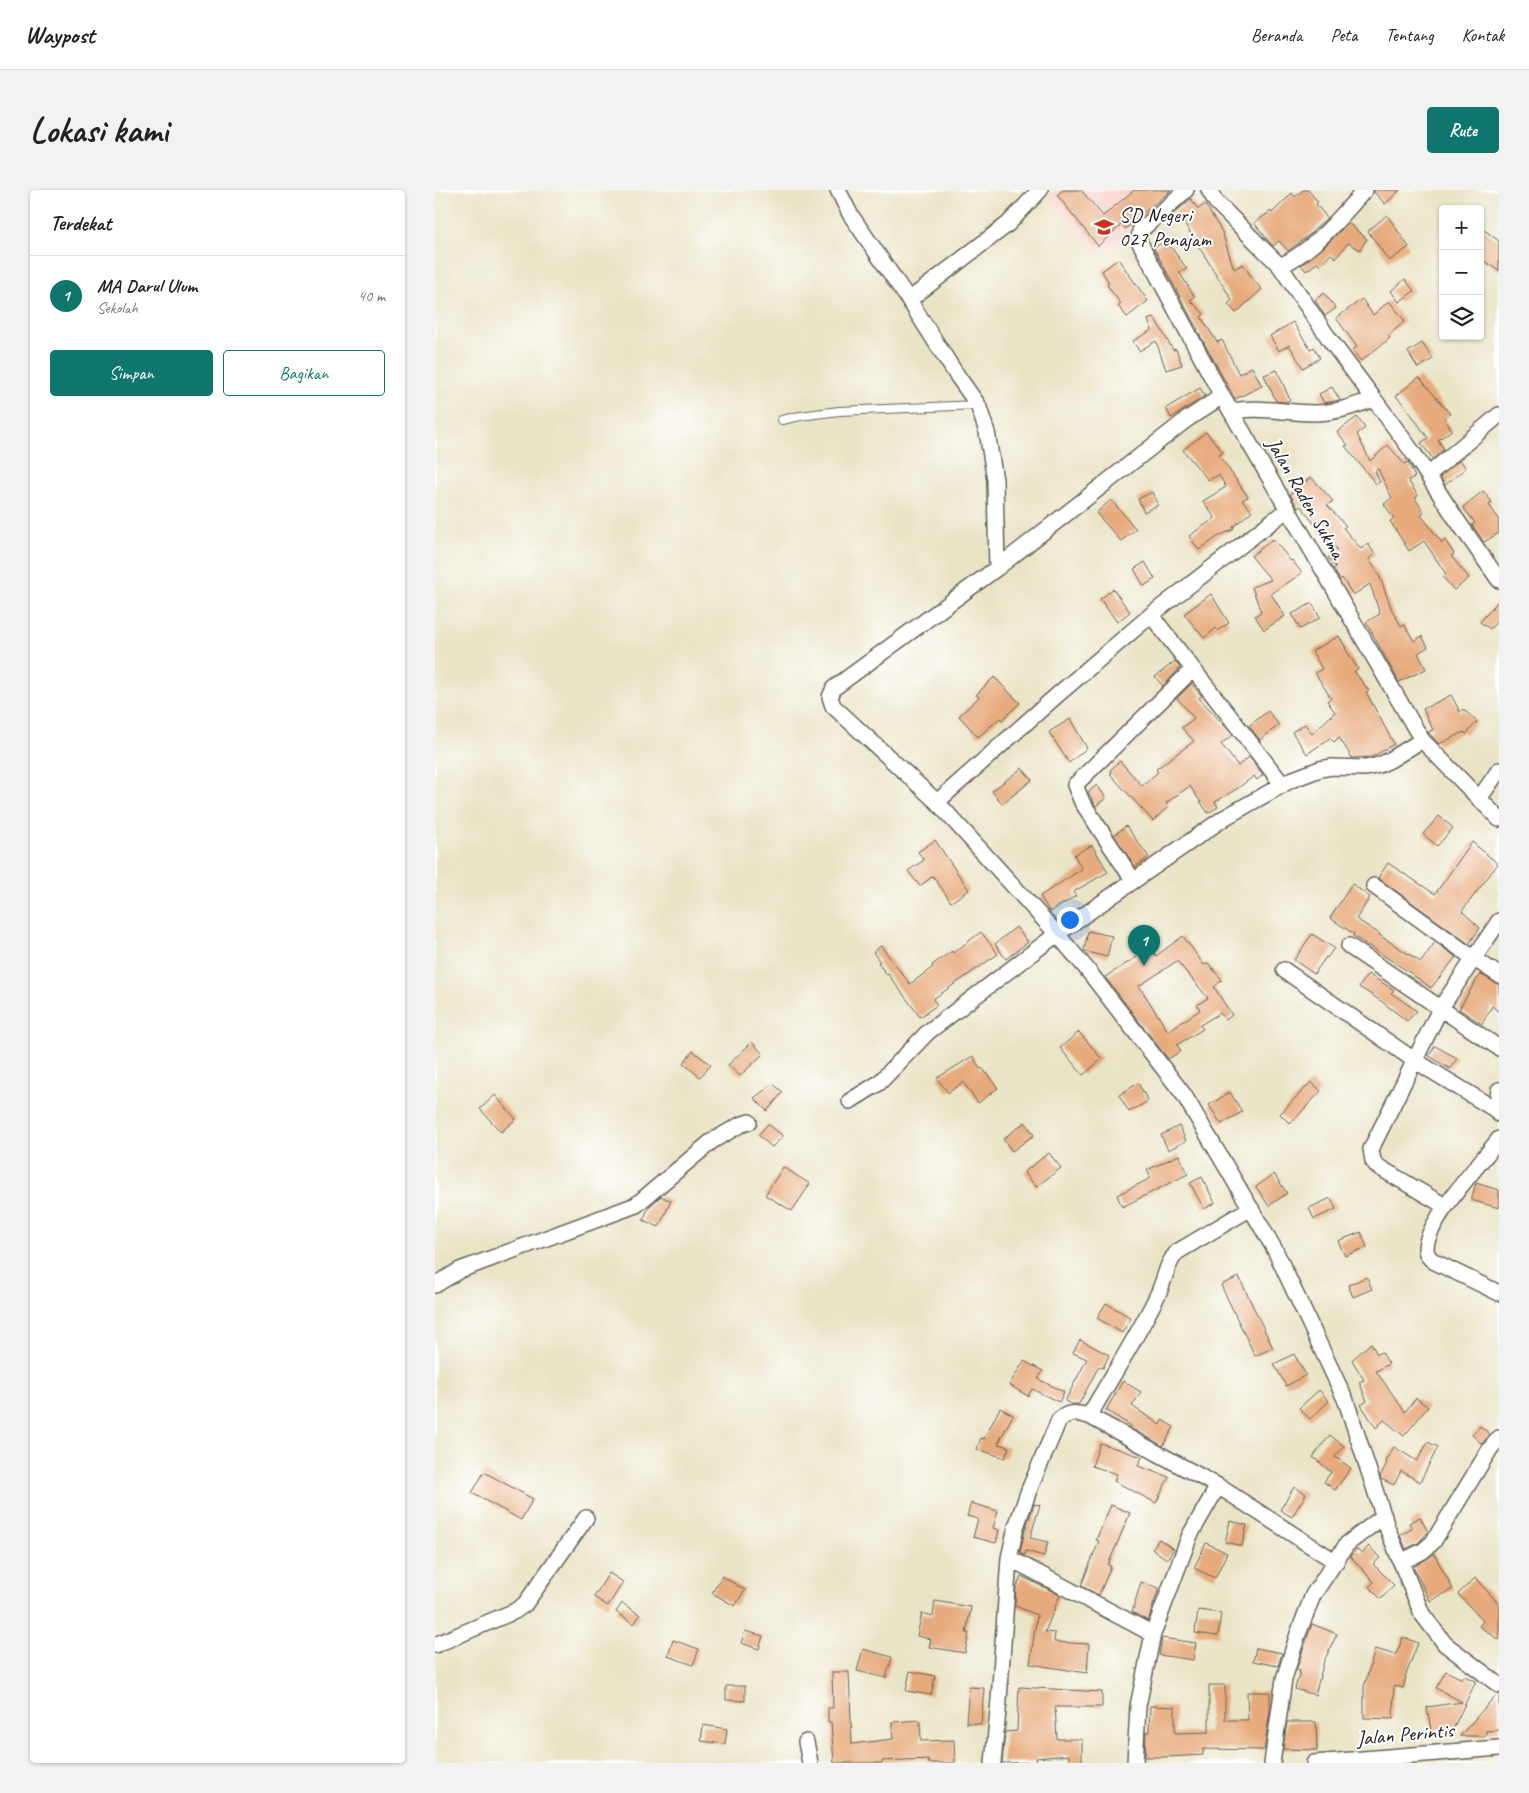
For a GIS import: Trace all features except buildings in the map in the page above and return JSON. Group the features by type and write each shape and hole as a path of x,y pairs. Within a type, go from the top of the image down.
{"street":[{"path":"838,190 850,214 978,405 987,432 995,480 997,568"},
{"path":"909,300 1008,224 1039,190"},
{"name":"Jalan Raden Sukma","path":"1186,190 1140,231 1139,241 1222,396 1422,740 1499,819"},
{"path":"1209,190 1216,202 1280,266 1428,475 1459,524 1499,580"},
{"path":"1280,266 1296,258 1323,236 1365,190"},
{"path":"1222,396 1186,420 997,568 834,688 830,697 833,706 937,802 1057,934 1086,968 1184,1095 1275,1250 1346,1401 1384,1516 1421,1614 1445,1644 1499,1685"},
{"path":"1232,411 1248,408 1315,413 1342,410 1374,399"},
{"path":"1428,475 1499,415"},
{"path":"937,802 1055,697 1151,616 1288,509"},
{"path":"1151,616 1283,785"},
{"path":"1133,880 1082,802 1075,785 1193,669"},
{"path":"850,1101 879,1083 928,1032 1057,934 1224,818 1291,780 1320,769 1332,767 1366,768 1379,765 1422,740"},
{"path":"1479,799 1499,770"},
{"path":"1373,886 1499,975"},
{"path":"1445,1206 1377,1166 1371,1156 1371,1149 1440,1009 1499,921"},
{"path":"1349,946 1499,1048"},
{"path":"1284,970 1414,1060 1498,1112 1499,1090"},
{"path":"435,1285 460,1270 636,1205 712,1141 749,1122"},
{"path":"1499,1139 1445,1206 1427,1242 1426,1252 1429,1258 1435,1262 1483,1287 1499,1293"},
{"path":"1089,1416 1158,1293 1170,1260 1177,1252 1251,1208"},
{"path":"993,1763 1009,1558 1019,1518 1059,1420 1065,1414 1076,1413 1089,1416 1218,1486 1336,1562"},
{"path":"1401,1562 1423,1551 1433,1542 1489,1449 1499,1438"},
{"path":"1135,1763 1138,1706 1153,1634 1190,1535 1218,1486"},
{"path":"1272,1763 1284,1680 1313,1595 1347,1544 1384,1516"},
{"path":"435,1645 515,1611 525,1604 586,1518"},
{"path":"1009,1558 1153,1634"},
{"path":"806,1742 811,1763"},
{"name":"Jalan Perintis","path":"1314,1763 1499,1748"}],"lane":[{"path":"782,420 839,412 978,405"}],"shaded area":[{"name":"SD Negeri 027 Penajam","path":"1056,190 1175,190 1100,256 1048,197"}],"place":[{"name":"SD Negeri 027 Penajam","path":"1104,227"},
{"name":"MA Darul Ulum","path":"1144,966"}]}
